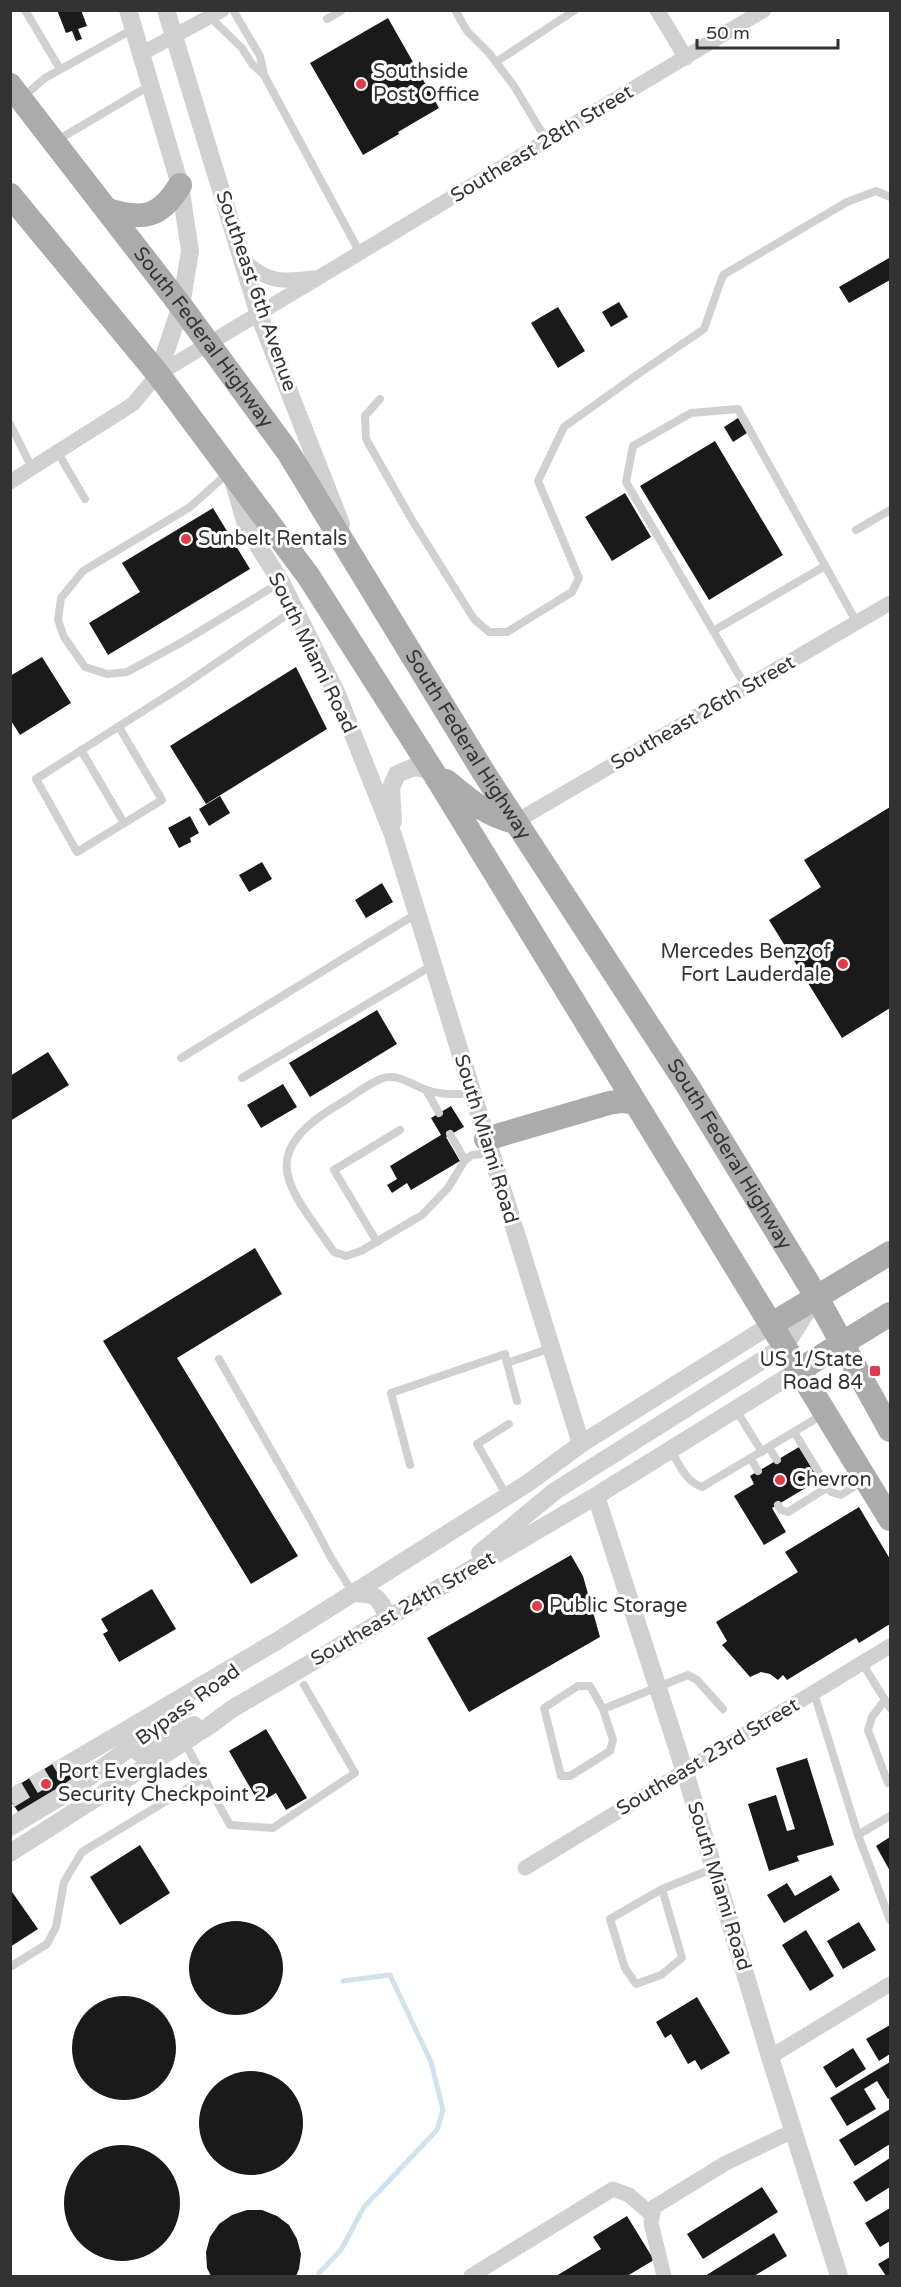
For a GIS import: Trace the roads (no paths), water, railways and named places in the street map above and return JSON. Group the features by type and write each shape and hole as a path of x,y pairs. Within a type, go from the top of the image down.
{"main road":[{"name":"South Federal Highway","path":"16,92 209,343 288,452 516,822 686,1083 816,1296 891,1430"},
{"path":"108,210 138,217 157,212 180,185"},
{"path":"10,195 158,374 309,577 432,770 891,1519"},
{"path":"432,770 495,817 516,822"},
{"path":"488,1146 609,1103 622,1101 635,1103"},
{"path":"772,1324 891,1253"},
{"path":"799,1370 891,1314"}],"street":[{"name":"Southeast 6th Avenue","path":"128,10 180,185 190,251 181,306 158,374"},
{"name":"Southeast 6th Avenue","path":"166,10 259,315 359,567"},
{"path":"657,10 686,58"},
{"name":"Southeast 28th Street","path":"10,482 133,404 158,374 765,10"},
{"path":"141,54 175,38 216,14"},
{"name":"Southeast 28th Street","path":"243,260 256,272 285,282 320,277"},
{"name":"South Miami Road","path":"231,472 248,528 280,582 337,694 393,835 581,1444"},
{"name":"Southeast 26th Street","path":"516,822 891,603"},
{"name":"South Miami Road","path":"393,835 391,788 397,774 414,767 432,770"},
{"path":"434,1590 555,1491 785,1346 816,1296"},
{"name":"Southeast 24th Street","path":"72,1762 277,1641 528,1483 581,1444 772,1324"},
{"name":"Southeast 24th Street","path":"18,1848 232,1709 596,1496 799,1370"},
{"name":"South Miami Road","path":"596,1496 685,1772 770,2057 839,2277"},
{"path":"353,1593 372,1594 379,1599 388,1617"},
{"name":"Bypass Road","path":"70,1791 277,1641"},
{"name":"Southeast 23rd Street","path":"525,1868 891,1646"},
{"name":"Bypass Road","path":"11,1825 172,1734 232,1709"},
{"path":"770,2057 891,1984"},
{"path":"664,2277 651,2223 654,2207 726,2163 793,2131"},
{"path":"471,2277 613,2189 629,2195 652,2215"}],"lane":[{"path":"26,10 60,69"},
{"path":"233,10 260,56 264,75 360,253"},
{"path":"327,19 342,10"},
{"path":"455,10 467,31 496,62 514,86 547,141"},
{"path":"496,62 575,10"},
{"path":"216,14 252,64 264,75"},
{"path":"16,92 133,29"},
{"path":"91,44 100,46"},
{"path":"70,63 75,52"},
{"path":"54,141 150,85"},
{"path":"380,399 365,416 366,439 412,520 474,619 489,632 507,632 572,592 579,578 538,481 564,428 705,329 723,275 847,202 876,191 891,197"},
{"path":"746,687 626,482 633,446 691,413 738,409 857,622"},
{"path":"10,424 32,470"},
{"path":"58,453 85,499"},
{"path":"231,472 190,507 83,571 61,598 58,620 64,637 85,667 107,675 127,672 184,641 280,582"},
{"path":"856,530 891,510"},
{"path":"713,632 825,566"},
{"path":"119,727 162,800 77,852 36,779 119,727 294,610"},
{"path":"81,750 123,823"},
{"path":"181,1058 417,913"},
{"path":"242,1078 433,965"},
{"path":"472,1094 446,1094 426,1090 400,1078 386,1077 322,1114 302,1132 290,1148 285,1169 291,1190 334,1252 346,1256 361,1251 422,1215 448,1188 465,1160 488,1146"},
{"path":"426,1090 439,1113"},
{"path":"377,1242 334,1170 400,1130"},
{"path":"450,1134 465,1160"},
{"path":"507,1363 551,1348"},
{"path":"410,1465 391,1393 505,1354 517,1401"},
{"path":"219,1359 353,1593"},
{"path":"735,1409 766,1450 777,1460"},
{"path":"670,1450 687,1479 702,1487 826,1413"},
{"path":"507,1496 477,1444 509,1424"},
{"path":"794,1432 831,1492 841,1495 866,1479"},
{"path":"751,1459 758,1471"},
{"path":"778,1505 781,1510 788,1512 828,1487"},
{"path":"797,1493 802,1503"},
{"path":"862,1663 891,1708"},
{"path":"603,1709 688,1675 697,1680 723,1709"},
{"path":"184,1742 230,1825 269,1829 355,1773 304,1685"},
{"path":"578,1686 590,1686 603,1709 614,1740 610,1751 570,1776 561,1776 544,1708 578,1686"},
{"path":"814,1693 858,1835 891,1920"},
{"path":"885,1700 872,1717 868,1730 888,1783"},
{"path":"10,1967 47,1944 56,1927 64,1882 82,1852 204,1778"},
{"path":"858,1835 891,1816"},
{"path":"11,1825 18,1848"},
{"path":"662,1889 682,1958 661,1975 636,1984 625,1968 610,1919 662,1889 714,1868"}],"waterway":[{"path":"319,2273 341,2250 364,2207 437,2130 443,2110 431,2062 390,1975 343,1981"}],"tunnel":[{"path":"10,1799 72,1762"}],"place":[{"name":"Southside Post Office","path":"361,84"},
{"name":"Sunbelt Rentals","path":"186,539"},
{"name":"Mercedes Benz of Fort Lauderdale","path":"843,964"},
{"name":"US 1/State Road 84","path":"875,1371"},
{"name":"Chevron","path":"780,1480"},
{"name":"Public Storage","path":"537,1606"},
{"name":"Port Everglades Security Checkpoint 2","path":"46,1784"}]}
